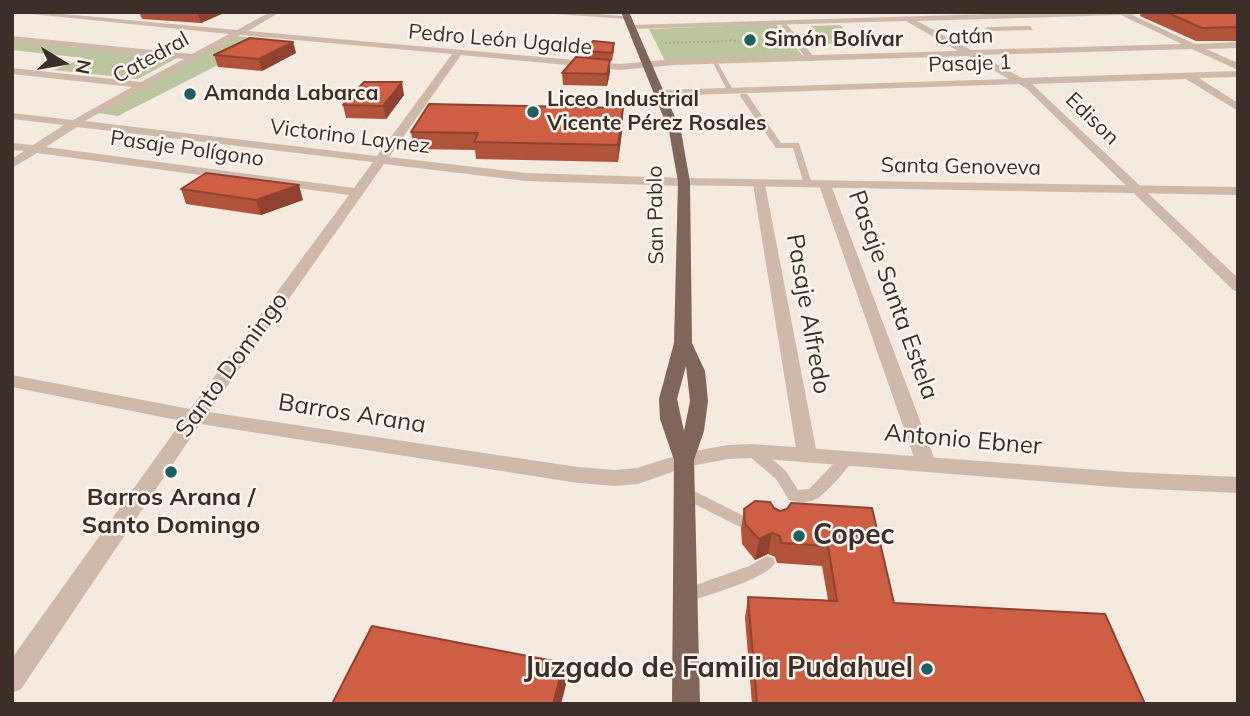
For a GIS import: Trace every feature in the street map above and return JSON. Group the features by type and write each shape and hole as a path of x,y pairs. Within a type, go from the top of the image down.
{"main road":[{"name":"San Pablo","path":"626,15 661,93 679,144 684,182 683,344 668,399 670,419 684,460 686,704"},
{"name":"San Pablo","path":"683,344 697,370 699,404 692,440 684,460"}],"street":[{"name":"Pedro León Ugalde","path":"13,12 457,54 620,67 649,65"},
{"name":"Catedral","path":"12,164 142,85 276,12"},
{"path":"530,12 626,15"},
{"name":"Edison","path":"895,12 1024,82 1238,287"},
{"path":"632,27 1139,12"},
{"path":"1121,13 1238,67"},
{"path":"33,23 53,16"},
{"path":"781,23 811,59"},
{"path":"1119,25 1145,24"},
{"path":"988,29 1040,27"},
{"path":"12,40 192,57"},
{"name":"Catán","path":"649,65 674,62 1238,45"},
{"name":"Santo Domingo","path":"12,680 195,417 457,54"},
{"path":"12,71 142,85"},
{"name":"Pasaje 1","path":"661,93 1238,74"},
{"path":"1189,76 1238,108"},
{"name":"Victorino Laynez","path":"12,116 550,179 684,182"},
{"name":"Pasaje Polígono","path":"12,146 357,192"},
{"name":"Santa Genoveva","path":"684,182 1238,191"},
{"name":"Pasaje Alfredo","path":"759,184 807,454"},
{"name":"Pasaje Santa Estela","path":"816,184 926,463"},
{"name":"Barros Arana","path":"12,381 195,417 587,476 638,476 684,460"},
{"name":"Antonio Ebner","path":"684,460 728,452 753,451 1238,485"}],"lane":[{"path":"714,62 730,90"},
{"path":"744,96 779,146 796,145 816,184"},
{"path":"753,451 781,475 794,496"},
{"path":"794,496 809,496 815,493 848,457"},
{"path":"684,492 741,521"},
{"path":"782,514 794,496"},
{"path":"685,596 755,571 767,563"}],"path":[{"path":"656,27 674,62"},
{"path":"710,49 746,36"},
{"path":"665,43 734,40"}],"green space":[{"path":"776,24 803,56 665,61 649,29"},
{"path":"840,25 858,43 827,44 811,26"},
{"path":"235,36 269,39 118,116 99,113"},
{"path":"12,41 177,58 138,79 54,70 84,58 12,50"}],"building":[{"path":"1166,12 1234,12 1238,14 1238,27 1202,28"},
{"path":"250,38 293,42 259,59 214,55"},
{"path":"593,41 614,43 612,53 585,51"},
{"path":"576,57 610,60 607,74 562,73"},
{"path":"364,82 402,82 383,106 343,105"},
{"path":"429,104 623,108 618,145 474,142 478,133 411,132"},
{"path":"206,173 299,185 256,200 181,189"},
{"name":"Juzgado de Familia Pudahuel","path":"755,501 770,502 780,511 787,509 791,503 872,508 894,603 1105,614 1145,704 757,704 748,597 837,601 828,546 781,543 780,536 772,533 759,539 745,524 744,509"},
{"path":"372,626 564,663 553,704 332,704"}],"place":[{"name":"Simón Bolívar","path":"750,40"},
{"name":"Amanda Labarca","path":"190,94"},
{"name":"Liceo Industrial Vicente Pérez Rosales","path":"533,112"},
{"name":"Barros Arana / Santo Domingo","path":"171,472"},
{"name":"Copec","path":"799,536"},
{"name":"Juzgado de Familia Pudahuel","path":"927,669"}]}
